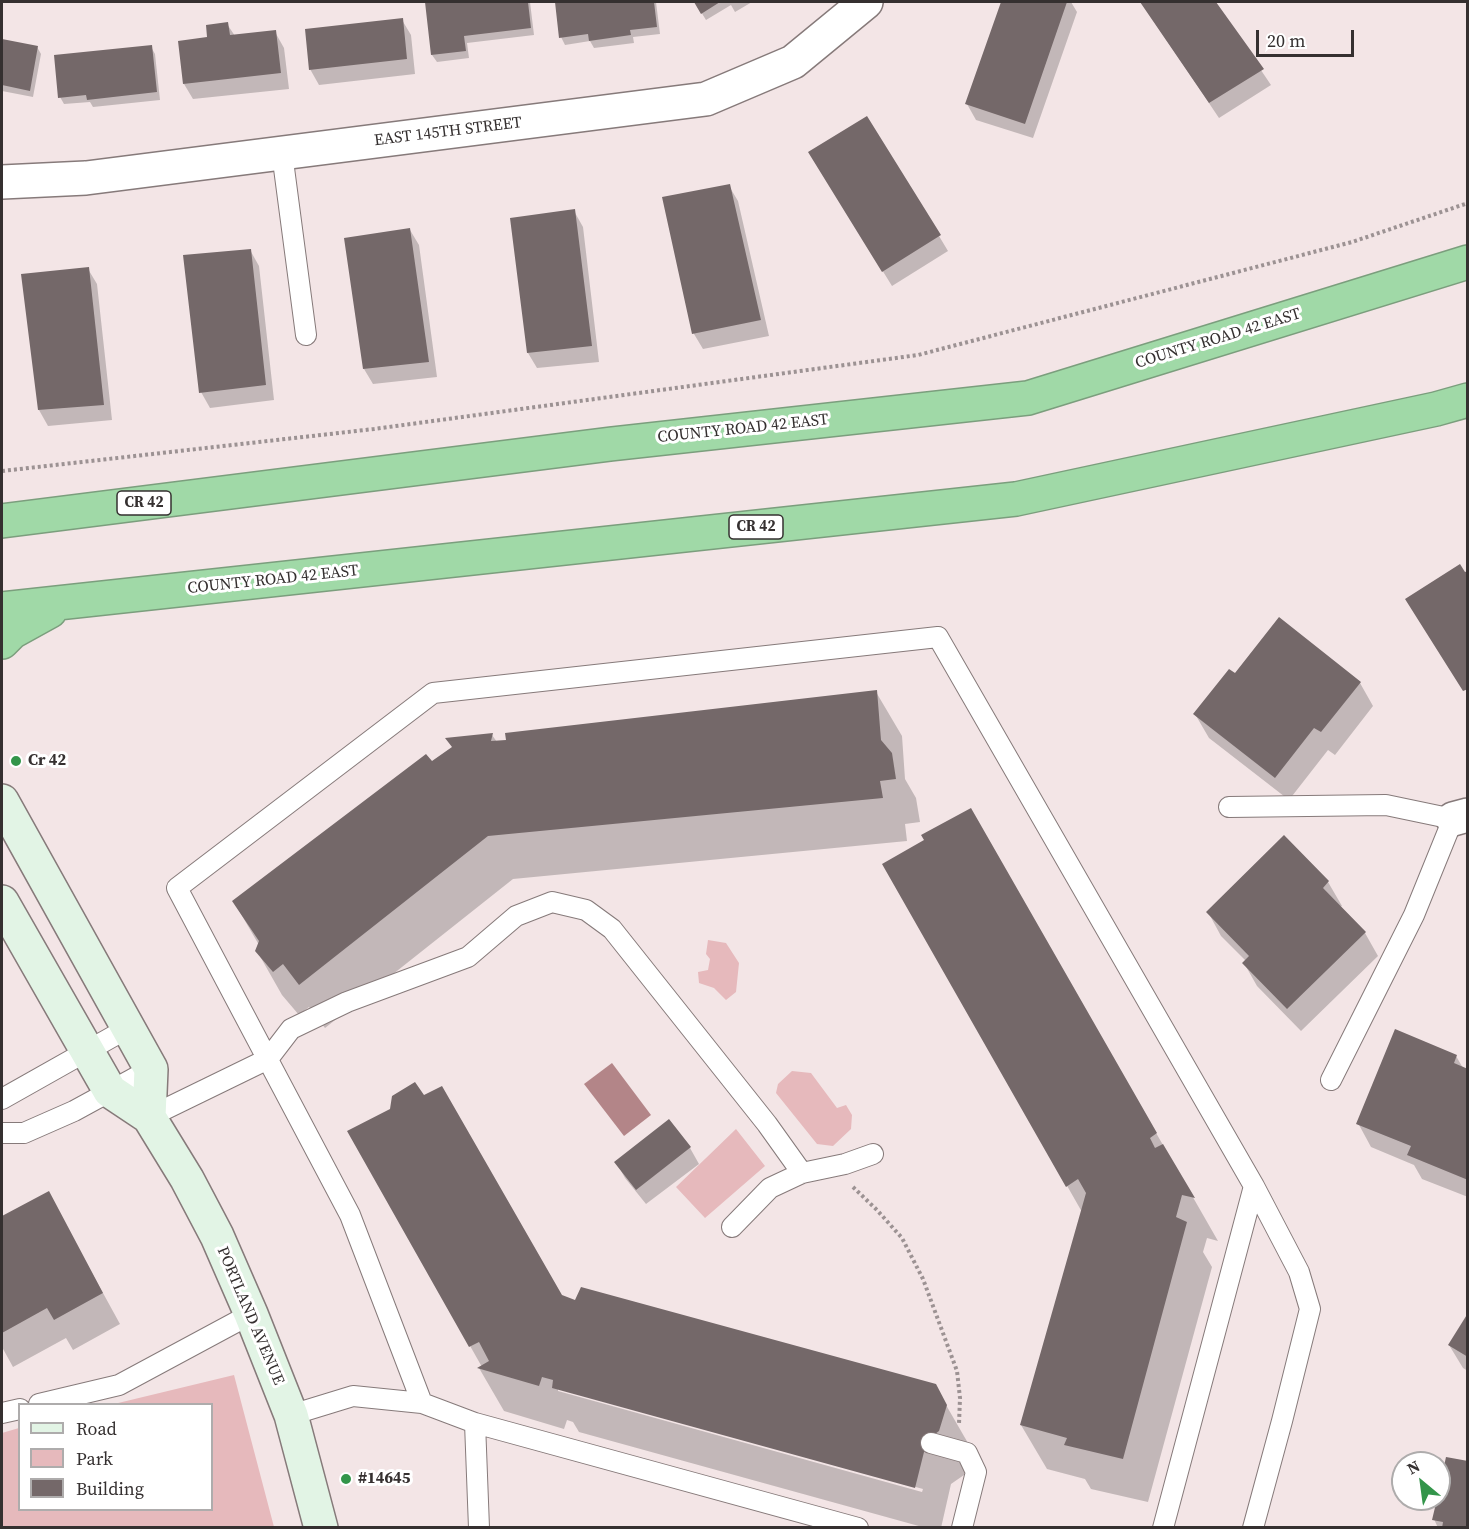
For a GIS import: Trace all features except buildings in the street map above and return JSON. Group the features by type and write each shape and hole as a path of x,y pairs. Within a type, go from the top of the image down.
{"highway":[{"name":"COUNTY ROAD 42 EAST","path":"2,521 611,444 1028,398 1467,262"},
{"name":"COUNTY ROAD 42 EAST","path":"2,609 1016,499 1425,412 1467,400"},
{"path":"2,642 12,632 70,602"}],"street":[{"name":"EAST 145TH STREET","path":"2,182 86,178 706,99 793,62 866,2"},
{"path":"2,801 151,1069 149,1117"},
{"name":"PORTLAND AVENUE","path":"2,902 110,1091 149,1117 187,1179 217,1236 291,1415 321,1527"}],"lane":[{"path":"282,153 306,335"},
{"path":"422,1403 350,1215 177,888 434,693 938,637 1254,1186 1299,1272 1310,1310 1253,1527"},
{"path":"1229,807 1386,805 1460,817 1414,915 1331,1080"},
{"path":"149,1117 268,1059 291,1029 346,1002 468,957 516,916 552,902 586,910 612,929 767,1124 802,1173"},
{"path":"2,1099 128,1028"},
{"path":"2,1133 24,1133 74,1111 151,1069"},
{"path":"732,1227 770,1188 802,1173 832,1167 873,1154"},
{"path":"1163,1527 1254,1186"},
{"path":"43,1403 119,1385 251,1314"},
{"path":"291,1415 353,1396 422,1403 475,1423 858,1527"},
{"path":"2,1413 18,1409"},
{"path":"475,1423 479,1527"},
{"path":"931,1443 967,1453 976,1472 962,1527"}],"path":[{"path":"2,471 374,429 918,355 1352,242 1467,203"},
{"path":"832,1167 877,1210 902,1238 923,1279 957,1371 960,1398 959,1425 952,1448"}],"green space":[{"path":"708,940 726,943 739,963 736,992 726,1000 714,988 699,983 698,972 708,970 710,959 706,954"},
{"path":"792,1071 811,1073 837,1108 846,1105 852,1115 851,1129 833,1146 817,1144 776,1093 778,1084"},
{"path":"736,1129 765,1166 705,1218 676,1187"},
{"path":"234,1375 274,1527 2,1527 2,1433 18,1428 18,1511 213,1511 213,1403 118,1403"}],"shaded area":[{"path":"612,1063 651,1115 624,1136 584,1084"}],"place":[{"name":"Cr 42","path":"16,761"},
{"name":"#14645","path":"346,1479"}]}
